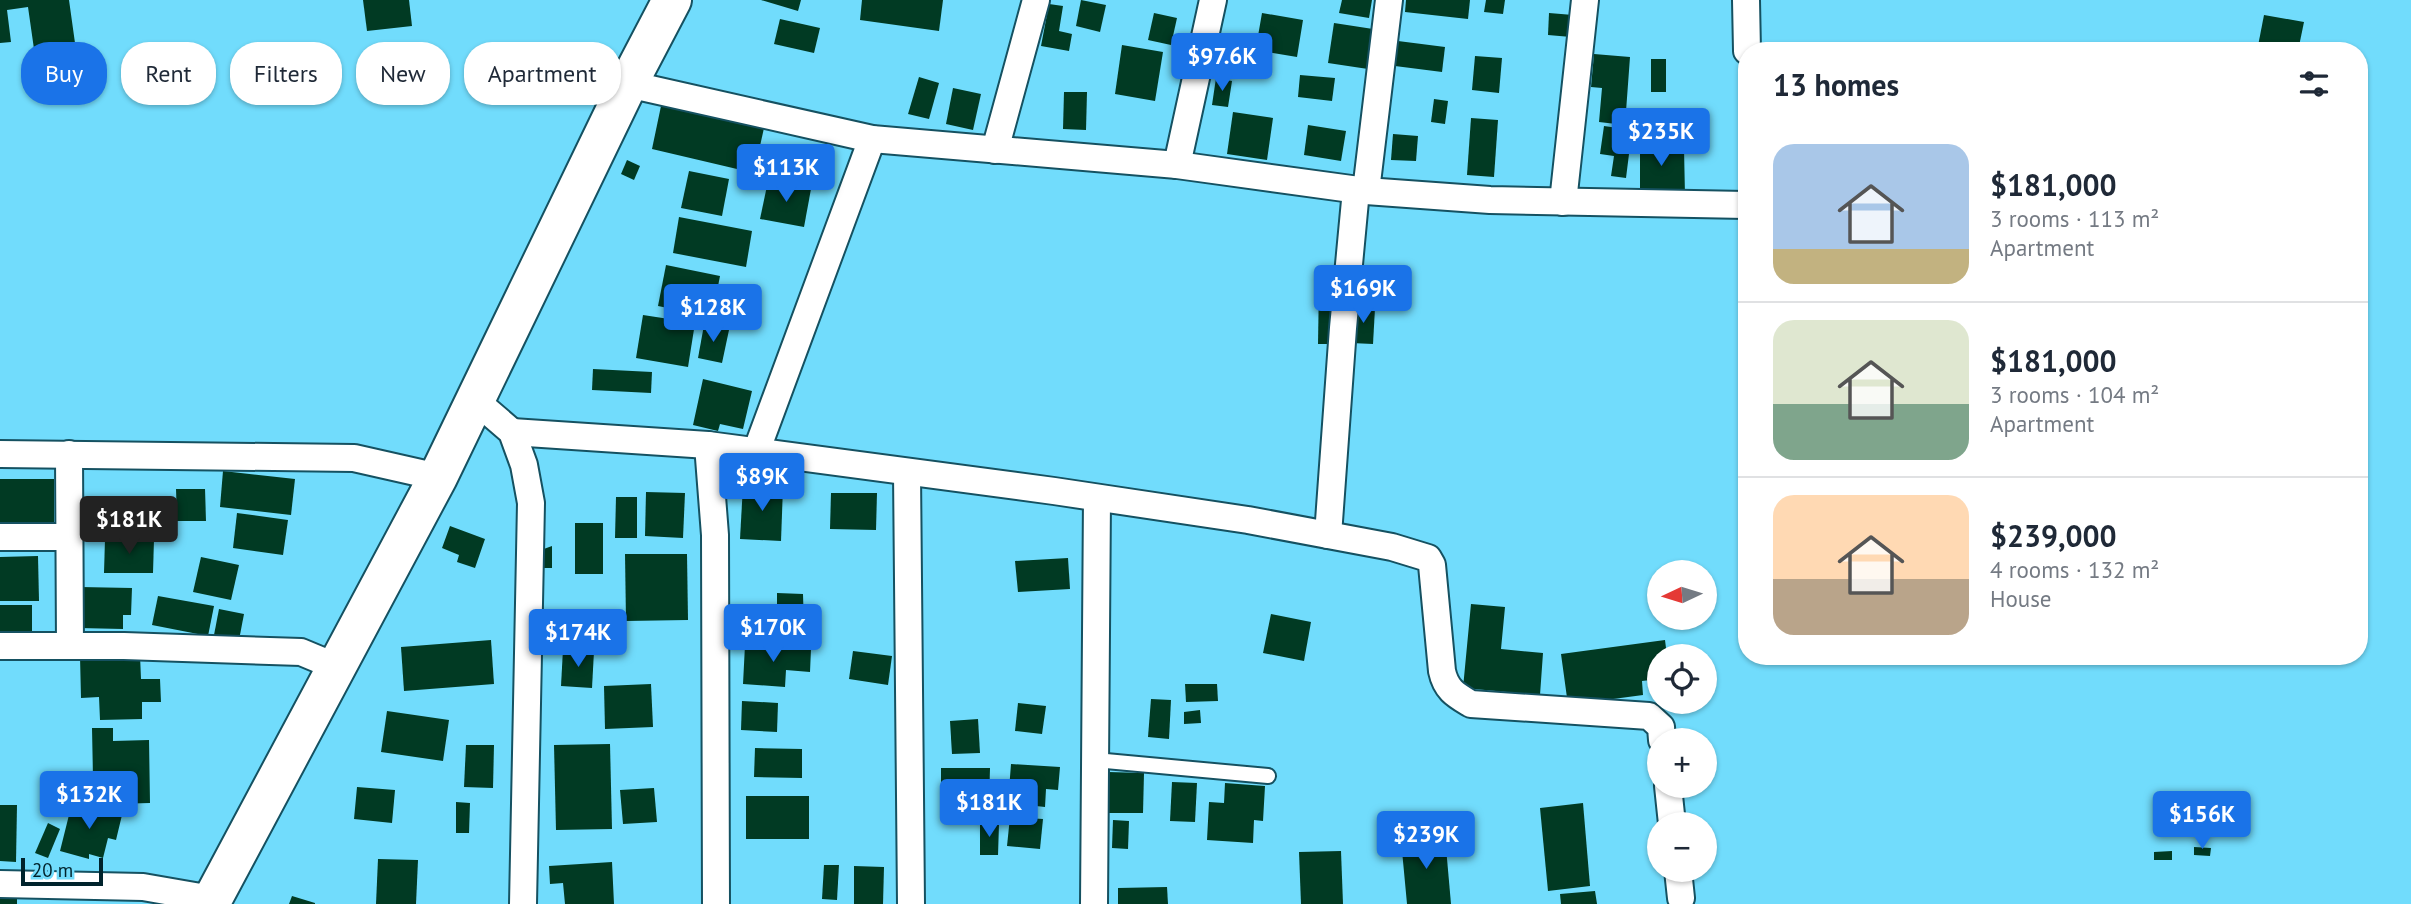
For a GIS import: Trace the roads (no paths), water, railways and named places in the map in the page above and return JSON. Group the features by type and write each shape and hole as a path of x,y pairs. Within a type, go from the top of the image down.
{"street":[{"path":"0,884 143,887 211,902 438,477 628,84 672,0"},
{"path":"995,150 1036,0"},
{"path":"1177,165 1213,0"},
{"path":"1328,535 1343,328 1389,0"},
{"path":"1563,202 1585,0"},
{"path":"1746,0 1747,42"},
{"path":"628,84 872,139 1177,165 1361,191 1490,200 1738,205"},
{"path":"756,452 872,139"},
{"path":"476,401 512,432 524,465 531,503 523,904"},
{"path":"512,432 708,445 1248,520 1392,547 1428,558 1435,579 1442,671 1445,684 1453,693 1472,704 1649,716 1661,728"},
{"path":"708,445 715,535 716,904"},
{"path":"0,454 354,458 438,477"},
{"path":"69,454 69,646"},
{"path":"907,472 911,904"},
{"path":"1094,904 1097,498"},
{"path":"0,537 69,537"},
{"path":"0,646 124,646 301,652 337,667"},
{"path":"1679,882 1681,898"}],"lane":[{"path":"1095,760 1268,776"}]}
